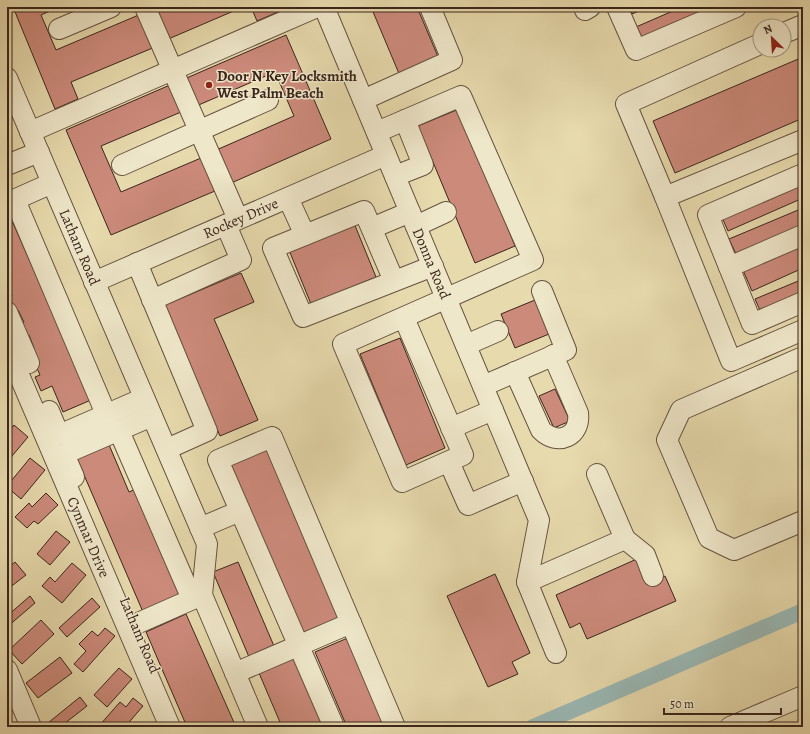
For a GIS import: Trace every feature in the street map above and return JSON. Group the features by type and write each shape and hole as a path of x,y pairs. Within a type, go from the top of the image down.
{"street":[{"path":"59,29 111,7"},
{"path":"145,7 199,131 232,222 242,260 152,300"},
{"path":"30,132 317,7"},
{"name":"Donna Road","path":"324,7 539,520 527,582"},
{"path":"363,100 452,60 430,7"},
{"path":"584,7 585,10 590,7"},
{"path":"617,7 636,50 736,7"},
{"path":"792,30 803,25"},
{"path":"752,48 626,104 731,361 803,330"},
{"name":"Latham Road","path":"7,78 207,544 197,597 235,673 258,727"},
{"path":"377,132 461,96 533,260 343,344 402,482 463,455 404,318"},
{"path":"122,165 268,100"},
{"path":"395,176 423,164 405,120"},
{"path":"665,197 803,140"},
{"path":"7,165 39,152"},
{"name":"Rockey Drive","path":"94,282 386,155"},
{"path":"803,174 708,215 752,324 803,302"},
{"path":"52,183 11,201 106,414"},
{"path":"288,198 305,236"},
{"path":"394,281 364,211 273,248 303,317 433,266"},
{"path":"372,228 446,212"},
{"path":"729,267 803,235"},
{"path":"137,263 207,431 166,450"},
{"path":"483,386 566,350 542,291"},
{"path":"7,312 59,435 144,398"},
{"path":"466,344 498,331"},
{"name":"Cynmar Drive","path":"7,347 170,727"},
{"path":"516,372 542,430 547,436 553,438 560,439 568,437 577,427 579,420 578,413 553,355"},
{"path":"803,357 681,410 667,440 709,538 734,550 803,521"},
{"path":"451,428 493,410"},
{"name":"Latham Road","path":"152,416 64,454 179,727"},
{"path":"119,431 197,597 136,624"},
{"path":"334,727 218,460 272,437 394,727"},
{"path":"448,462 468,505 523,481"},
{"path":"597,474 625,540 645,555 653,576"},
{"path":"200,528 240,511"},
{"path":"556,653 527,582 625,540"},
{"path":"235,673 351,623"},
{"path":"7,670 31,727"},
{"path":"730,727 803,696"}],"building":[{"path":"13,7 59,7 41,15 56,50 141,14 155,47 71,82 78,99 55,109"},
{"path":"154,7 243,7 166,40"},
{"path":"251,7 276,7 278,12 257,21"},
{"path":"371,7 417,7 439,59 400,76"},
{"path":"628,7 648,7 632,14"},
{"path":"682,7 718,7 643,40 636,27"},
{"path":"286,35 331,139 229,184 214,151 294,116 275,72 194,107 182,80"},
{"path":"803,57 803,118 675,173 653,121"},
{"path":"170,85 181,112 101,146 121,192 201,158 215,191 111,235 66,130"},
{"path":"459,109 515,246 475,263 418,126"},
{"path":"803,180 803,198 728,231 721,215"},
{"path":"803,208 803,227 737,256 729,239"},
{"path":"13,223 91,400 63,412 52,386 41,391 35,377 40,375 29,350 34,348 29,335 21,339 16,326 24,322 18,310 11,313 7,303 7,299 12,296 7,284 7,226"},
{"path":"354,223 376,277 311,304 289,250"},
{"path":"803,242 803,268 752,291 742,268"},
{"path":"241,273 254,302 214,319 258,420 220,436 165,305"},
{"path":"803,279 803,297 762,315 755,299"},
{"path":"535,300 549,334 515,348 501,314"},
{"path":"400,338 445,448 406,465 360,354"},
{"path":"555,389 570,421 554,428 539,396"},
{"path":"7,394 12,398 7,404"},
{"path":"14,425 28,437 7,462 7,434"},
{"path":"107,440 129,492 138,488 184,594 143,612 75,454"},
{"path":"269,449 341,618 303,634 231,465"},
{"path":"30,458 45,470 21,499 7,486"},
{"path":"46,493 58,505 38,524 34,521 27,528 15,517 29,503 32,507"},
{"path":"56,531 70,542 50,565 37,554"},
{"path":"639,558 650,583 665,576 676,601 587,639 580,623 570,628 556,595"},
{"path":"15,562 26,575 9,588 7,586 7,569"},
{"path":"238,562 274,646 249,657 213,572"},
{"path":"72,563 86,575 62,603 42,586 50,577 55,582"},
{"path":"495,574 530,653 512,662 518,674 488,687 447,596"},
{"path":"30,596 35,603 7,627 7,616"},
{"path":"92,598 100,607 67,637 59,628"},
{"path":"186,614 236,727 187,727 146,632"},
{"path":"41,620 54,634 22,664 9,650"},
{"path":"105,628 115,636 83,672 74,664 86,651 79,644 92,631 98,636"},
{"path":"350,637 385,720 370,727 347,727 315,652"},
{"path":"298,656 328,727 282,727 259,673"},
{"path":"60,657 72,673 38,698 26,683"},
{"path":"119,668 132,679 107,707 94,695"},
{"path":"80,697 87,706 60,727 43,727"},
{"path":"133,698 143,706 125,727 99,726 120,702 126,707"}],"waterway":[{"path":"533,727 803,611"}],"place":[{"name":"Door N Key Locksmith West Palm Beach","path":"209,85"}]}
